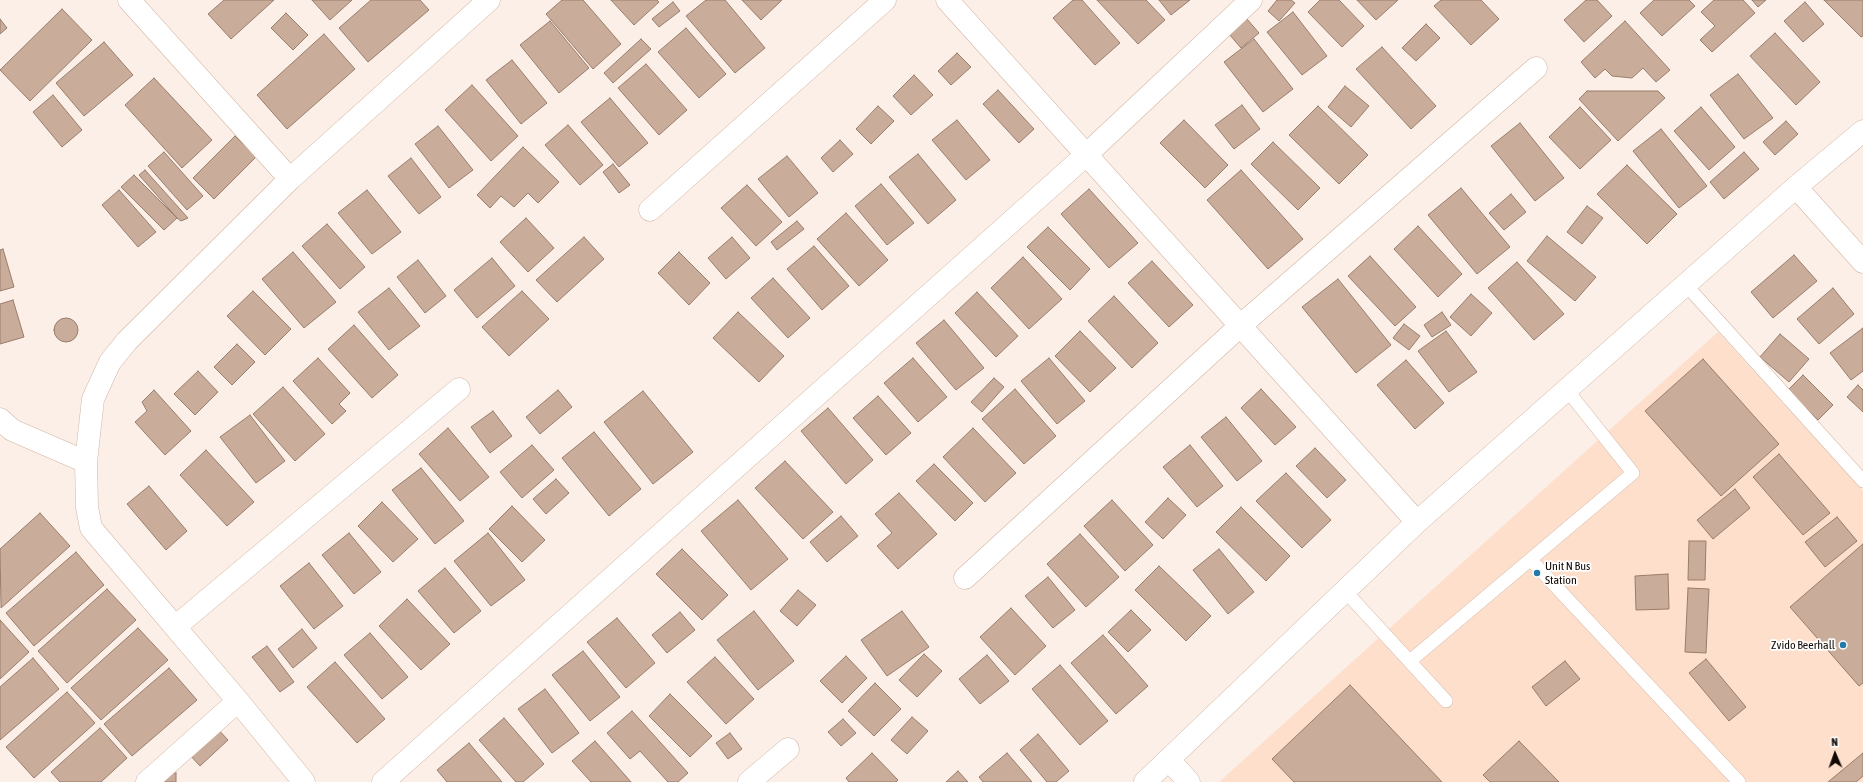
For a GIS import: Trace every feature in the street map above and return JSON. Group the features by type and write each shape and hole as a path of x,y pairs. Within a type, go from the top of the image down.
{"street":[{"path":"129,0 290,179"},
{"path":"650,210 886,0"},
{"path":"947,0 1417,522"},
{"path":"383,782 1086,155 1251,0"},
{"path":"304,782 238,701 91,528 87,507 86,462 93,399 110,362 127,342 290,179 476,4"},
{"path":"965,578 1240,326 1536,68"},
{"path":"1145,782 1417,522 1685,284 1796,187 1863,131"},
{"path":"1796,187 1863,262"},
{"path":"175,627 459,389"},
{"path":"0,419 12,430 86,462"},
{"path":"147,782 238,701"},
{"path":"749,782 788,749"},
{"path":"1169,760 1189,782"}],"lane":[{"path":"1685,284 1863,481"},
{"path":"1410,661 1633,473 1567,390"},
{"path":"1531,560 1739,782"},
{"path":"1346,591 1446,701"}],"shaded area":[{"path":"1718,332 1863,491 1863,782 1219,782"}],"building":[{"path":"224,0 274,0 231,39 208,14"},
{"path":"312,0 352,0 330,20"},
{"path":"371,0 420,0 429,10 368,62 339,28"},
{"path":"562,0 583,0 621,44 593,69 546,14"},
{"path":"611,0 657,0 659,2 634,25"},
{"path":"706,0 725,0 765,48 735,73 686,16"},
{"path":"742,0 782,0 761,20"},
{"path":"1073,0 1082,0 1120,43 1095,65 1053,18"},
{"path":"1097,0 1146,0 1165,20 1138,44"},
{"path":"1159,0 1190,0 1171,15"},
{"path":"1277,0 1291,0 1295,3 1279,21 1268,11"},
{"path":"1320,0 1339,0 1364,26 1342,47 1308,12"},
{"path":"1357,0 1398,0 1376,20"},
{"path":"1441,0 1481,0 1499,19 1471,45 1434,6"},
{"path":"1586,0 1597,0 1612,16 1584,42 1564,20"},
{"path":"1654,0 1689,0 1695,6 1662,36 1640,13"},
{"path":"1714,0 1743,0 1755,13 1712,52 1700,40 1715,26 1701,12"},
{"path":"1752,0 1766,0 1758,7"},
{"path":"1824,0 1863,0 1863,36 1861,37"},
{"path":"673,2 680,11 659,27 652,19"},
{"path":"1805,2 1824,24 1803,42 1784,21"},
{"path":"62,9 92,40 30,101 0,70"},
{"path":"1293,12 1327,56 1302,75 1267,32"},
{"path":"286,13 308,35 293,50 271,28"},
{"path":"0,19 7,28 0,34"},
{"path":"1247,19 1259,33 1241,48 1229,34"},
{"path":"550,21 589,68 559,93 520,45"},
{"path":"1625,21 1670,70 1656,82 1643,68 1632,78 1612,76 1605,69 1595,78 1581,62"},
{"path":"1426,24 1440,38 1416,61 1402,48"},
{"path":"686,28 726,74 699,98 658,52"},
{"path":"1775,33 1820,82 1796,105 1750,56"},
{"path":"324,34 355,69 287,129 257,95"},
{"path":"641,39 651,49 613,83 604,73"},
{"path":"1254,39 1293,89 1263,112 1224,62"},
{"path":"104,42 133,75 84,116 56,83"},
{"path":"1382,47 1436,106 1411,129 1356,69"},
{"path":"957,53 971,67 951,85 938,71"},
{"path":"512,60 547,103 521,124 486,80"},
{"path":"646,64 687,110 659,135 618,88"},
{"path":"1738,74 1773,118 1744,139 1710,95"},
{"path":"914,75 933,95 911,115 893,96"},
{"path":"154,78 212,140 182,168 125,105"},
{"path":"472,85 518,136 491,161 445,110"},
{"path":"1345,86 1369,106 1351,127 1328,107"},
{"path":"998,90 1034,129 1019,143 983,104"},
{"path":"1587,91 1658,91 1665,98 1618,141 1579,99"},
{"path":"53,95 82,130 62,147 33,112"},
{"path":"610,98 648,143 619,167 581,122"},
{"path":"1242,105 1260,129 1234,149 1215,125"},
{"path":"878,106 894,121 871,144 856,129"},
{"path":"1318,106 1368,155 1339,184 1289,135"},
{"path":"1580,107 1611,140 1580,169 1549,137"},
{"path":"1701,107 1735,147 1709,170 1674,131"},
{"path":"957,120 990,160 966,180 932,140"},
{"path":"1184,120 1228,165 1205,188 1160,143"},
{"path":"1786,121 1798,134 1775,155 1763,142"},
{"path":"1520,123 1564,178 1535,201 1491,146"},
{"path":"568,125 603,165 580,185 545,145"},
{"path":"438,126 473,170 449,188 415,144"},
{"path":"1661,129 1707,186 1679,208 1633,151"},
{"path":"235,136 256,157 214,199 193,178"},
{"path":"840,140 853,154 833,172 821,158"},
{"path":"1273,142 1320,188 1298,210 1251,164"},
{"path":"523,147 559,182 538,203 528,193 514,207 501,196 490,208 477,195"},
{"path":"164,152 203,196 187,210 148,166"},
{"path":"1744,152 1759,169 1724,199 1710,182"},
{"path":"918,154 956,200 928,224 889,177"},
{"path":"787,156 818,193 789,217 758,179"},
{"path":"411,158 441,197 419,214 388,176"},
{"path":"613,164 630,185 619,193 603,172"},
{"path":"1627,165 1677,214 1647,244 1597,194"},
{"path":"145,170 188,218 181,221 177,218 139,175"},
{"path":"1241,170 1303,239 1268,269 1207,200"},
{"path":"134,175 177,218 164,230 121,187"},
{"path":"881,184 914,223 887,245 855,206"},
{"path":"747,185 782,222 756,246 721,208"},
{"path":"1461,188 1510,247 1477,274 1428,215"},
{"path":"1089,189 1138,243 1109,268 1061,214"},
{"path":"119,190 156,232 138,247 102,205"},
{"path":"367,190 401,232 372,254 338,213"},
{"path":"1511,194 1526,212 1504,230 1489,213"},
{"path":"1587,206 1603,218 1582,244 1567,232"},
{"path":"846,213 888,260 859,286 817,239"},
{"path":"526,218 554,248 528,272 500,242"},
{"path":"797,221 804,229 777,250 771,242"},
{"path":"327,224 365,267 340,289 302,246"},
{"path":"1418,226 1462,274 1438,297 1394,249"},
{"path":"1048,227 1090,269 1070,290 1027,247"},
{"path":"1547,236 1596,277 1575,301 1527,261"},
{"path":"584,237 604,259 557,302 536,280"},
{"path":"732,237 750,258 726,279 708,258"},
{"path":"814,246 849,286 822,310 787,269"},
{"path":"3,249 14,287 0,291 0,250"},
{"path":"293,252 336,302 304,328 262,279"},
{"path":"679,252 710,283 689,305 658,273"},
{"path":"1794,255 1817,281 1773,318 1751,292"},
{"path":"1370,256 1416,307 1395,326 1348,276"},
{"path":"1023,257 1062,299 1029,329 991,288"},
{"path":"492,258 515,286 477,318 454,290"},
{"path":"418,260 446,296 425,313 397,277"},
{"path":"1152,261 1193,305 1169,327 1128,283"},
{"path":"1517,262 1564,314 1534,340 1488,288"},
{"path":"773,278 810,318 788,338 751,298"},
{"path":"1338,279 1391,345 1356,373 1302,307"},
{"path":"389,288 420,326 389,350 358,312"},
{"path":"1833,288 1854,314 1819,344 1797,319"},
{"path":"253,291 291,329 265,355 227,316"},
{"path":"522,291 549,319 509,356 482,327"},
{"path":"977,292 1018,336 996,357 955,313"},
{"path":"1471,294 1492,313 1471,336 1450,317"},
{"path":"1114,296 1158,343 1132,368 1088,321"},
{"path":"13,300 24,337 0,344 0,304"},
{"path":"738,312 784,356 759,382 713,338"},
{"path":"1442,312 1451,325 1432,337 1424,325"},
{"path":"66,318 75,321 78,330 75,339 66,342 57,339 54,330 57,321"},
{"path":"944,320 984,368 956,390 916,343"},
{"path":"1404,324 1420,336 1409,350 1393,338"},
{"path":"354,325 398,375 372,398 328,349"},
{"path":"1863,328 1863,371 1851,380 1830,353"},
{"path":"1080,331 1116,368 1090,392 1055,356"},
{"path":"1446,331 1477,372 1449,392 1418,351"},
{"path":"1780,334 1809,359 1789,382 1760,357"},
{"path":"237,344 255,362 232,385 214,367"},
{"path":"318,358 350,393 339,404 346,411 332,424 293,381"},
{"path":"913,358 947,397 918,422 884,383"},
{"path":"1049,358 1085,401 1057,424 1021,381"},
{"path":"1703,359 1779,444 1721,496 1645,411"},
{"path":"1406,360 1444,403 1415,429 1377,385"},
{"path":"198,371 218,392 195,415 174,394"},
{"path":"1803,375 1833,405 1818,420 1788,390"},
{"path":"994,378 1004,387 982,412 971,402"},
{"path":"1858,385 1863,390 1863,412 1847,397"},
{"path":"283,387 325,434 295,461 253,414"},
{"path":"1015,389 1056,436 1024,464 982,419"},
{"path":"1261,389 1296,427 1275,445 1241,408"},
{"path":"154,390 191,431 165,455 135,422 147,411 142,402"},
{"path":"558,390 572,407 540,434 526,417"},
{"path":"643,391 693,452 653,484 604,422"},
{"path":"878,396 911,433 886,455 853,418"},
{"path":"828,408 873,460 846,484 801,431"},
{"path":"493,411 512,436 490,453 471,427"},
{"path":"250,415 285,461 256,483 220,437"},
{"path":"1226,417 1262,461 1237,481 1201,437"},
{"path":"448,428 489,477 460,501 419,454"},
{"path":"973,428 1016,473 985,502 943,457"},
{"path":"594,432 641,489 609,516 562,458"},
{"path":"532,445 554,470 522,498 500,472"},
{"path":"1190,445 1223,486 1197,507 1163,467"},
{"path":"1315,448 1346,480 1327,498 1296,466"},
{"path":"206,450 254,502 227,526 180,475"},
{"path":"1779,454 1830,513 1803,535 1753,477"},
{"path":"785,461 833,512 803,539 755,488"},
{"path":"934,464 973,503 955,521 916,481"},
{"path":"421,468 464,521 435,544 392,490"},
{"path":"1286,473 1331,520 1302,548 1256,501"},
{"path":"556,479 569,493 546,514 533,499"},
{"path":"149,486 187,531 166,550 127,504"},
{"path":"1735,489 1750,508 1713,539 1697,520"},
{"path":"899,493 937,534 898,569 877,546 892,533 875,514"},
{"path":"1168,498 1186,515 1163,539 1145,522"},
{"path":"738,500 788,559 751,590 701,531"},
{"path":"1112,500 1153,545 1125,571 1084,526"},
{"path":"382,502 418,539 393,562 358,526"},
{"path":"512,506 545,540 522,562 489,529"},
{"path":"1241,507 1290,556 1266,581 1216,532"},
{"path":"40,513 70,546 1,608 0,549"},
{"path":"841,516 858,536 827,562 810,542"},
{"path":"1837,517 1857,541 1825,567 1805,542"},
{"path":"349,533 381,572 354,594 322,555"},
{"path":"488,533 525,580 491,606 454,561"},
{"path":"1080,534 1119,577 1086,607 1047,564"},
{"path":"1689,541 1706,541 1705,580 1688,580"},
{"name":"Zvido Beerhall","path":"1863,544 1863,683 1859,686 1790,607"},
{"path":"682,549 728,595 702,620 656,574"},
{"path":"1219,549 1254,592 1228,614 1193,570"},
{"path":"76,552 104,585 34,646 6,613"},
{"path":"309,563 343,606 314,629 280,586"},
{"path":"1159,566 1211,616 1186,641 1135,590"},
{"path":"445,568 481,611 454,633 418,591"},
{"path":"1668,574 1669,609 1636,610 1635,576"},
{"path":"1048,577 1075,610 1053,628 1025,596"},
{"path":"1688,588 1709,589 1706,653 1685,652"},
{"path":"107,589 136,620 67,683 38,651"},
{"path":"798,590 816,605 797,626 780,611"},
{"path":"407,599 450,644 421,670 379,626"},
{"path":"1011,608 1046,646 1015,675 980,637"},
{"path":"1131,610 1151,630 1128,652 1108,632"},
{"path":"754,611 794,661 758,690 717,640"},
{"path":"902,611 929,647 887,676 861,640"},
{"path":"680,612 695,630 667,653 652,635"},
{"path":"617,618 655,663 626,688 587,642"},
{"path":"0,620 29,652 0,679"},
{"path":"138,628 168,660 101,720 71,688"},
{"path":"302,629 317,648 293,668 278,649"},
{"path":"370,633 408,677 382,699 344,655"},
{"path":"1103,635 1148,686 1116,714 1071,663"},
{"path":"267,646 294,682 280,692 252,657"},
{"path":"583,651 620,697 590,721 552,675"},
{"path":"924,654 942,671 917,697 899,680"},
{"path":"987,655 1009,681 980,704 959,679"},
{"path":"846,656 867,678 842,703 820,681"},
{"path":"715,657 754,699 726,724 687,682"},
{"path":"33,658 59,689 0,740 0,687"},
{"path":"1706,659 1746,707 1729,721 1689,673"},
{"path":"1565,661 1580,679 1546,706 1532,687"},
{"path":"335,662 385,719 357,743 307,687"},
{"path":"1060,665 1108,721 1080,745 1032,689"},
{"path":"169,668 197,700 132,756 104,724"},
{"path":"875,683 901,709 874,736 848,711"},
{"path":"1350,685 1442,782 1294,782 1272,759"},
{"path":"545,689 579,733 552,753 518,709"},
{"path":"67,692 95,723 34,778 6,747"},
{"path":"670,694 712,736 690,757 649,716"},
{"path":"632,711 688,773 678,782 668,782 640,751 630,759 607,733"},
{"path":"912,717 928,731 907,754 891,740"},
{"path":"504,718 544,764 523,782 516,782 479,740"},
{"path":"843,719 856,733 841,746 828,732"},
{"path":"215,726 228,740 200,766 187,752"},
{"path":"100,728 127,758 101,782 60,782 51,772"},
{"path":"730,733 742,749 728,759 716,743"},
{"path":"1038,734 1069,771 1056,782 1047,782 1020,750"},
{"path":"595,741 631,782 591,782 572,761"},
{"path":"1519,741 1559,782 1490,782 1483,775"},
{"path":"469,743 502,782 447,782 437,770"},
{"path":"872,753 898,780 896,782 849,782 846,778"},
{"path":"1007,753 1032,782 983,782 979,777"},
{"path":"1863,753 1863,776 1856,782 1828,782"},
{"path":"958,771 968,782 946,782"},
{"path":"176,773 176,782 158,782 158,774"}],"place":[{"name":"Unit N Bus Station","path":"1537,573"},
{"name":"Zvido Beerhall","path":"1843,645"}]}
